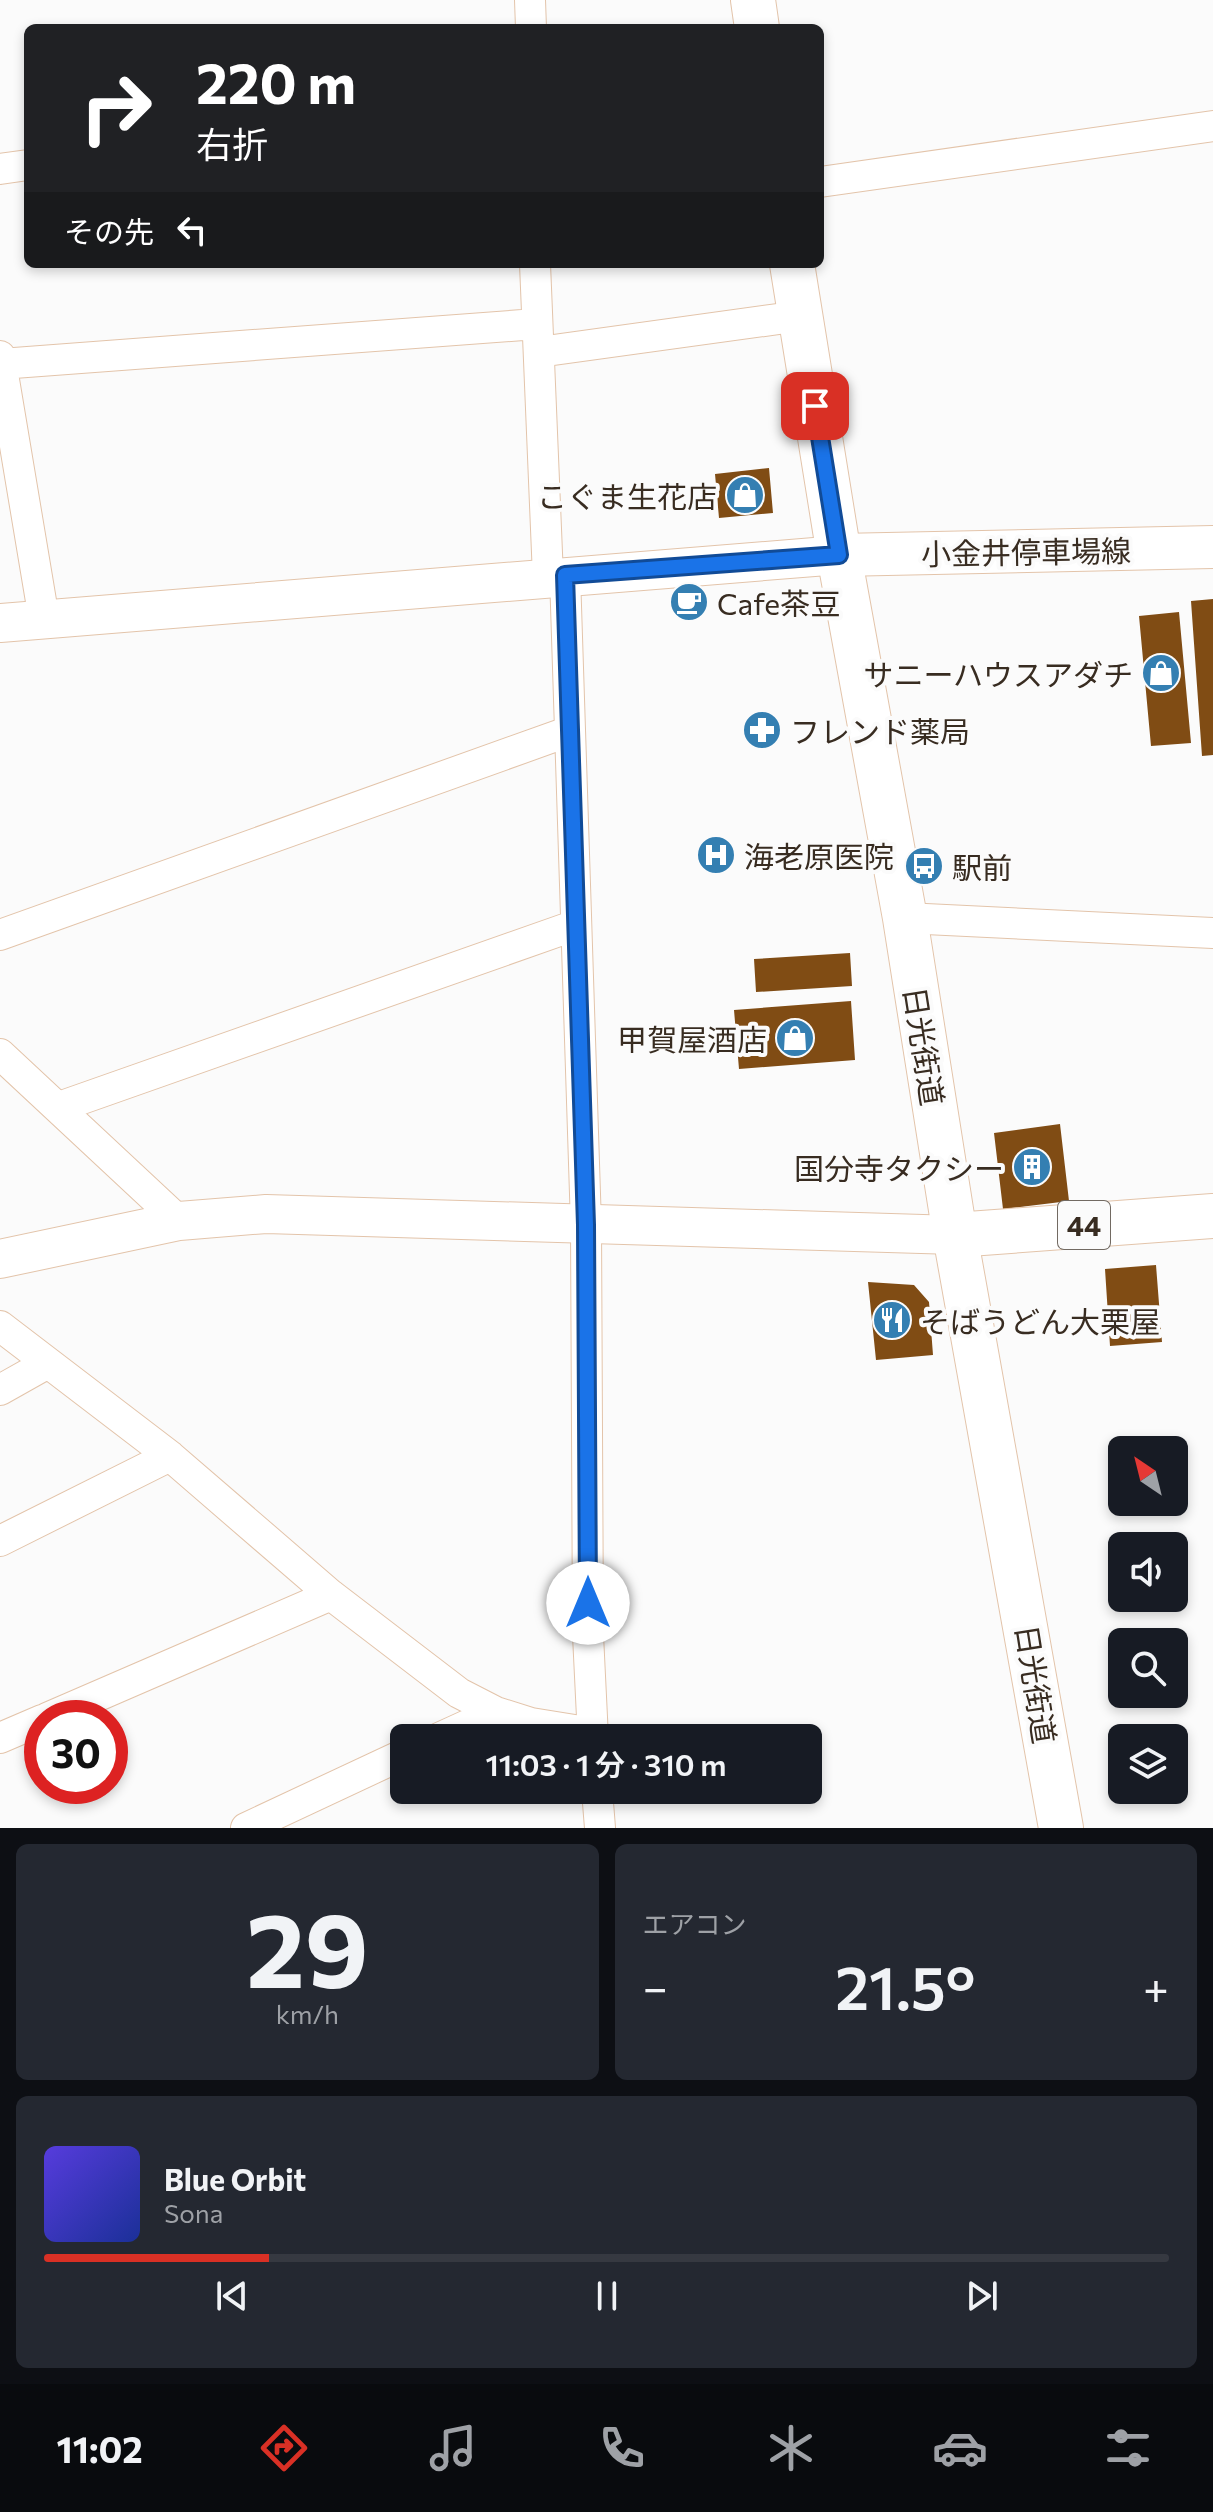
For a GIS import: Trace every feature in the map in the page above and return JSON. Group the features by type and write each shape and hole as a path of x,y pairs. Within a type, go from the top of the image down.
{"main road":[{"path":"753,0 756,24"},
{"name":"日光街道","path":"793,268 839,555 905,918 955,1235 1061,1828"},
{"name":"小金井停車場線","path":"839,555 1213,547"},
{"name":"44","path":"955,1235 1213,1216"}],"street":[{"path":"530,0 531,24"},
{"path":"824,181 1213,126"},
{"path":"0,169 24,166"},
{"path":"535,268 538,338 570,731 586,1225 588,1635 592,1724"},
{"path":"44,619 0,362 538,338 800,316"},
{"path":"0,623 839,555"},
{"path":"0,935 570,731"},
{"path":"905,918 1213,933"},
{"path":"59,1107 576,925"},
{"path":"0,1054 179,1221"},
{"path":"0,1259 179,1221 266,1214 955,1235"},
{"path":"0,1326 170,1456 331,1595 423,1667 459,1693 496,1712 536,1724"},
{"path":"0,1390 48,1363"},
{"path":"0,1541 170,1456"},
{"path":"88,1700 331,1595"},
{"path":"470,1724 496,1712"},
{"path":"0,1738 24,1728"},
{"path":"253,1826 390,1761"},
{"path":"598,1804 600,1828"}],"building":[{"path":"769,468 773,513 719,518 715,474"},
{"path":"1213,599 1213,755 1202,756 1191,601"},
{"path":"1179,612 1191,743 1151,746 1139,616"},
{"path":"850,953 852,986 756,992 754,959"},
{"path":"851,1001 855,1060 739,1069 734,1010"},
{"name":"国分寺タクシー","path":"1060,1124 1069,1201 1003,1209 994,1133"},
{"path":"1156,1265 1162,1342 1110,1346 1105,1269"},
{"path":"868,1282 914,1285 929,1302 933,1355 876,1360"}],"place":[{"name":"こぐま生花店","path":"745,495"},
{"name":"Cafe茶豆","path":"689,602"},
{"name":"サニーハウスアダチ","path":"1161,673"},
{"name":"フレンド薬局","path":"762,730"},
{"name":"海老原医院","path":"716,855"},
{"name":"駅前","path":"924,866"},
{"name":"甲賀屋酒店","path":"795,1038"},
{"name":"国分寺タクシー","path":"1032,1167"},
{"name":"そばうどん大栗屋","path":"892,1320"}],"route":[{"path":"588,1603 586,1225 565,575 839,555 815,406"}]}
